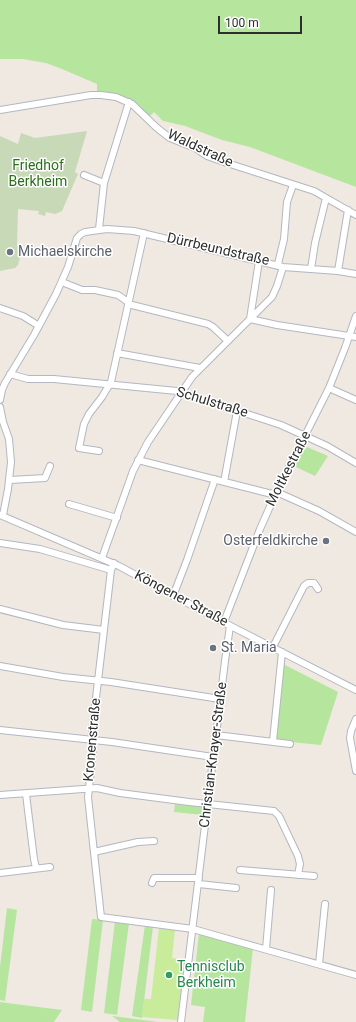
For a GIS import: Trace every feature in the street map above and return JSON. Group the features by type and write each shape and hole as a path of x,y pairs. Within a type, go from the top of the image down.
{"street":[{"name":"Waldstraße","path":"0,110 97,94 116,97 129,102 170,138 195,148 207,156 227,164 314,191 356,215"},
{"path":"99,229 104,183 129,102"},
{"path":"84,175 104,183"},
{"path":"102,558 138,460 148,442 200,368 272,296 277,286 287,202 294,185"},
{"path":"311,269 315,243 326,198"},
{"path":"338,271 348,210"},
{"name":"Dürrbeundstraße","path":"62,282 77,238 81,234 99,229 126,230 144,233 280,265 356,274"},
{"path":"99,451 79,448 85,420 102,398 109,386 118,353 144,233"},
{"path":"250,319 259,261"},
{"path":"0,400 1,389 39,326 62,282 82,290 96,290 118,295 128,303 208,324 228,341"},
{"path":"0,308 23,316 39,326"},
{"name":"Moltkestraße","path":"224,622 260,529 329,388 356,316"},
{"path":"250,319 282,326 356,337"},
{"path":"118,353 200,368"},
{"name":"Schulstraße","path":"10,374 28,379 54,379 109,386 174,390 266,419 334,450 356,463"},
{"path":"329,388 356,400"},
{"path":"0,406 10,450 11,466 10,480 1,515"},
{"path":"224,482 237,411"},
{"path":"138,460 224,482 281,494 319,511 356,532"},
{"path":"10,480 45,478 50,466"},
{"path":"173,596 215,479"},
{"path":"69,504 117,518"},
{"name":"Köngener Straße","path":"1,515 114,563 230,626 356,690"},
{"path":"0,543 40,549 111,570"},
{"name":"Kronenstraße","path":"114,563 111,570 104,630 88,788 88,801 102,917 193,929"},
{"path":"273,647 304,586 308,583 314,583 318,589"},
{"path":"0,609 63,625 104,630"},
{"name":"Christian-Knayer-Straße","path":"181,1022 230,626"},
{"path":"273,741 282,652"},
{"path":"0,666 63,677 98,682 111,682 220,699"},
{"path":"356,719 350,738 356,771"},
{"path":"0,730 92,740 213,757"},
{"path":"216,734 290,744"},
{"path":"0,795 97,788 120,794 277,812 299,859 298,875"},
{"path":"26,794 36,868"},
{"path":"94,852 138,842 154,841"},
{"path":"0,873 50,867"},
{"path":"240,870 314,876"},
{"path":"152,883 154,878 199,881 236,888"},
{"path":"266,949 271,890"},
{"path":"319,964 325,904"},
{"path":"193,929 356,975"}],"green space":[{"path":"0,0 356,0 356,187 250,147 222,140 185,126 163,121 154,112 149,117 131,100 114,94 97,92 97,84 46,63 23,59 0,59"},
{"name":"Friedhof Berkheim","path":"87,131 75,172 78,174 62,211 55,214 46,212 45,216 38,214 39,211 18,209 17,245 21,250 21,254 18,265 15,268 0,271 0,136 18,144 21,133 35,138"},
{"path":"307,447 328,456 315,476 294,466 304,449 305,450"},
{"path":"283,664 338,692 321,745 280,741 276,738"},
{"path":"175,804 203,807 203,815 174,812"},
{"path":"7,908 17,910 5,1001 0,1000 0,967"},
{"path":"92,919 103,920 92,1012 81,1010"},
{"path":"115,921 129,923 117,1015 104,1013"},
{"path":"145,925 153,926 142,1018 132,1016"},
{"name":"Tennisclub Berkheim","path":"159,928 175,930 172,958 186,960 179,1019 177,1020 142,1017 144,999 151,999"},
{"path":"199,933 253,948 245,1022 203,1022 205,1007 191,1005"},
{"path":"0,1002 62,1010 54,1022 0,1022"},
{"path":"112,1016 143,1020 158,1022 120,1022"}],"place":[{"name":"Michaelskirche","path":"10,252"},
{"name":"Osterfeldkirche","path":"326,541"},
{"name":"St. Maria","path":"213,648"},
{"name":"Tennisclub Berkheim","path":"169,975"}]}
